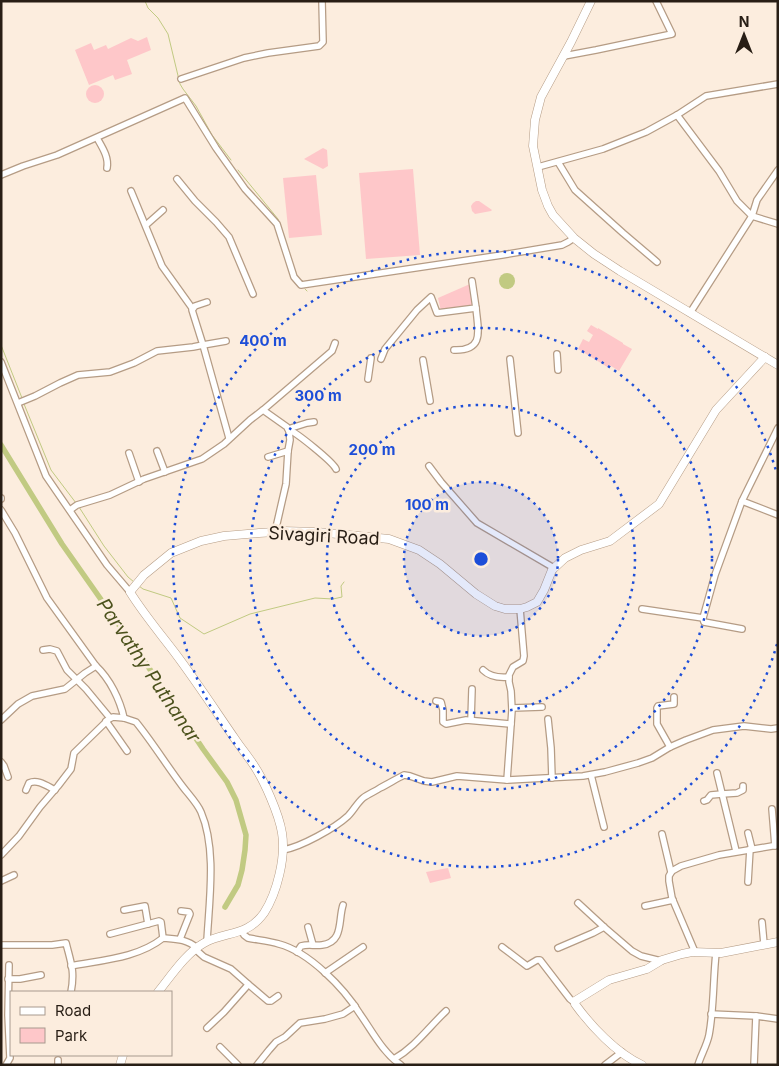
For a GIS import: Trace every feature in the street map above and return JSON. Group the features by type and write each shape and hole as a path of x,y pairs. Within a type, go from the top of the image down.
{"main road":[{"path":"591,1 541,97 535,120 533,146 542,190 548,206 553,215 574,238 620,272 778,364"},
{"path":"520,610 537,602 552,570 565,558 581,550 610,541 659,504 716,410 765,357"},
{"name":"Sivagiri Road","path":"130,592 144,575 170,553 201,541 224,536 282,531 317,532 389,539 418,550 440,564 476,594 495,606 520,610"},
{"path":"130,592 142,611 206,696 254,766 271,799 282,833 282,867 271,900 258,920 242,931 206,941 196,948 159,991"},
{"path":"642,1065 622,1052 588,1022 575,1001 609,980 682,954 695,952 721,953 778,942"}],"street":[{"path":"181,79 244,58 318,47 323,42 322,1"},
{"path":"564,56 672,34 656,1"},
{"path":"538,167 602,148 646,132 706,96 778,84"},
{"path":"1,175 57,155 186,98 216,148 245,189 276,224 294,277 301,285 562,245 574,238"},
{"path":"676,115 719,171 737,201 752,216 778,224"},
{"path":"97,138 107,159 107,168"},
{"path":"558,162 575,190 657,262"},
{"path":"690,313 752,216 757,200 778,170"},
{"path":"177,179 229,238 253,294"},
{"path":"132,191 162,266 192,308 229,438"},
{"path":"146,225 163,210"},
{"path":"454,350 465,350 475,345 478,337 472,281"},
{"path":"381,359 385,349 417,310 431,297 437,313 476,308"},
{"path":"192,308 207,302"},
{"path":"18,403 78,376 110,372 134,363 157,351 226,341"},
{"path":"70,510 78,505 110,495 138,482 194,463 213,452 332,351 335,343"},
{"path":"557,354 558,370"},
{"path":"368,379 372,358"},
{"path":"510,359 518,433"},
{"path":"423,360 430,401"},
{"path":"1,362 46,476 86,537 130,592"},
{"path":"263,410 296,433 336,466 336,469"},
{"path":"288,429 307,422 314,422"},
{"path":"703,618 715,575 742,501 778,428"},
{"path":"275,532 286,484 290,440 288,429"},
{"path":"157,451 165,472"},
{"path":"268,458 288,451"},
{"path":"129,453 138,482"},
{"path":"429,466 477,523 554,568"},
{"path":"742,501 778,515"},
{"path":"1,510 15,533 47,598 113,689 124,718"},
{"path":"642,609 703,618 704,622 742,629"},
{"path":"507,780 512,708 509,673 512,668 524,659 520,610"},
{"path":"42,650 50,649 57,651 64,665 86,689 127,751"},
{"path":"1,720 18,704 32,696 65,690 84,673 96,666"},
{"path":"483,670 494,676 509,677"},
{"path":"471,720 472,689"},
{"path":"670,747 657,724 657,708 658,706 674,704 674,698"},
{"path":"436,701 440,701 443,707 444,723 471,720 511,724"},
{"path":"512,708 542,707"},
{"path":"1,855 19,836 72,767 74,753 113,717 136,722 202,812 210,847 210,889 206,941"},
{"path":"548,719 552,778"},
{"path":"283,850 306,842 346,818 368,795 404,775 432,782 462,776 507,780 591,775 652,758 670,747 702,734 744,726 778,728"},
{"path":"1,762 8,777"},
{"path":"717,773 736,851"},
{"path":"591,775 604,827"},
{"path":"26,790 29,782 37,781 55,790"},
{"path":"704,801 712,794 740,793 743,790 743,786"},
{"path":"671,872 681,866 736,851 776,845 772,809"},
{"path":"662,834 671,872 669,881 673,900 695,952"},
{"path":"748,882 752,849 750,834"},
{"path":"1,881 14,875"},
{"path":"645,906 673,900"},
{"path":"578,903 632,951 641,956 661,961"},
{"path":"297,952 301,946 323,945 337,935 343,905"},
{"path":"124,910 145,906 148,924"},
{"path":"180,939 190,914 189,912 181,911"},
{"path":"110,934 160,921 164,938"},
{"path":"762,922 764,944"},
{"path":"558,948 604,927"},
{"path":"308,928 313,945"},
{"path":"242,931 248,938 279,944 297,952 325,973 355,1006 386,1051 401,1065"},
{"path":"71,966 106,960 142,950 164,938 180,939 187,941 204,957 231,969 269,1002 278,996"},
{"path":"1,946 52,946 66,943 73,973 71,991"},
{"path":"325,973 363,947"},
{"path":"502,947 527,966 537,960 540,961 575,1003"},
{"path":"698,1065 707,1041 716,953"},
{"path":"9,965 10,1045"},
{"path":"8,979 42,976"},
{"path":"207,1028 224,1012 248,984"},
{"path":"257,1065 276,1042 285,1037 300,1023 325,1020 343,1014 355,1006"},
{"path":"394,1059 417,1042 446,1011"},
{"path":"711,1014 778,1018"},
{"path":"754,1065 756,1016"},
{"path":"220,1047 238,1065"},
{"path":"605,1065 622,1052"}],"green space":[{"path":"147,37 151,50 127,60 132,74 115,80 113,75 89,85 75,50 91,43 94,50 106,45 108,49 131,38 138,41"},
{"path":"95,85 101,88 104,94 101,100 95,103 89,100 86,94 89,88"},
{"path":"323,148 327,150 328,166 323,169 304,159"},
{"path":"413,169 420,255 366,259 359,173"},
{"path":"316,175 322,235 289,238 283,178"},
{"path":"476,201 492,210 475,214 471,206"},
{"path":"470,284 473,306 441,311 438,298"},
{"path":"591,325 632,349 619,371 611,366 609,368 578,349 583,339 589,342 593,335 587,331"},
{"path":"448,868 451,878 430,883 426,872"}],"shaded area":[{"path":"504,273 510,273 515,278 513,287 504,289 499,284 499,278"}],"waterway":[{"path":"145,1 148,8 158,18 168,34 180,84 196,106 212,135 231,160"},
{"path":"238,170 278,219 297,277"},
{"path":"1,345 22,398"},
{"path":"24,404 51,470 76,503"},
{"name":"Parvathy Puthanar","path":"1,445 62,544 227,782 236,800 246,835 245,850 238,885 225,907"},
{"path":"79,507 104,546 134,582"},
{"path":"139,586 171,598 180,618 204,634 250,614 315,598 333,599 342,597 341,586 344,582"}]}
